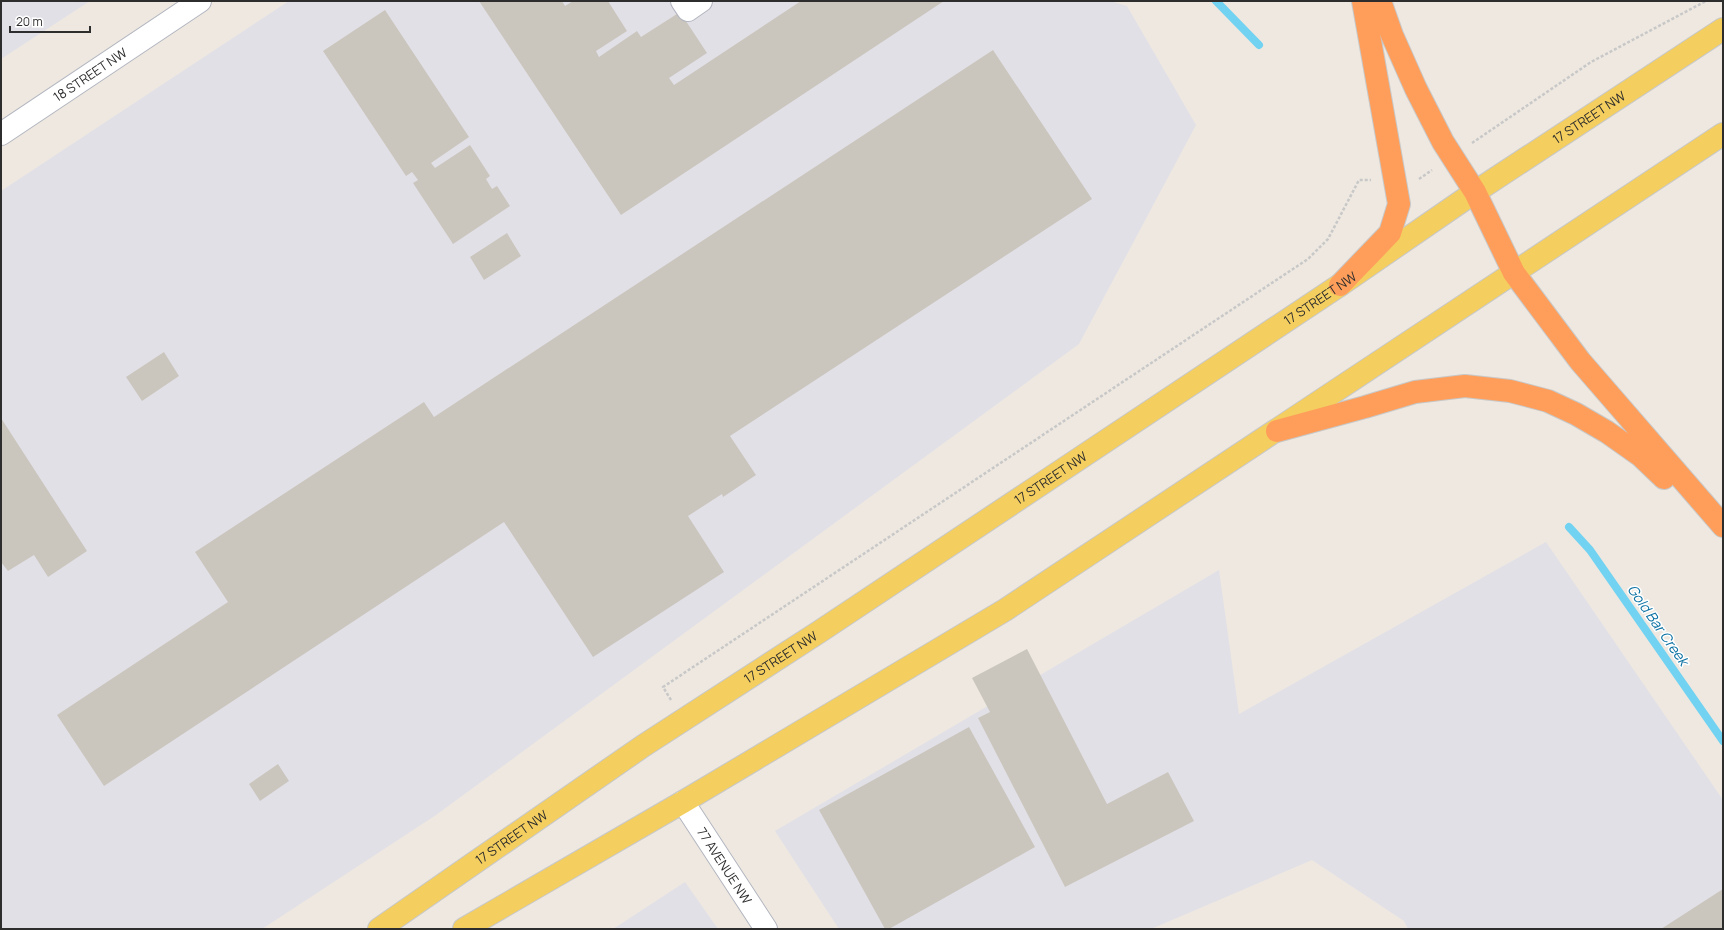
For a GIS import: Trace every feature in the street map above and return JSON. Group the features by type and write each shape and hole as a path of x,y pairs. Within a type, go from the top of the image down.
{"highway":[{"path":"1340,285 1390,233 1399,204 1363,1"},
{"path":"1380,1 1392,35 1416,89 1443,142 1475,192 1514,273 1580,360 1723,526"},
{"path":"1277,431 1415,392 1465,386 1510,391 1548,401 1576,414 1607,432 1641,456 1723,531"}],"main road":[{"name":"17 STREET NW","path":"379,929 643,746 1340,285 1475,192 1719,32"},
{"path":"464,929 683,802 1005,610 1723,134"}],"street":[{"name":"18 STREET NW","path":"1,134 200,1"},
{"path":"682,1 688,10 701,1"},
{"name":"77 AVENUE NW","path":"683,802 766,929"}],"path":[{"path":"683,720 663,686 1308,259 1328,239 1359,180 1419,179 1591,62 1706,1"}],"shaded area":[{"path":"1,1 90,1 1,59"},
{"path":"289,1 1110,1 1127,6 1196,125 1079,344 436,815 262,929 1,929 1,191"},
{"path":"1546,542 1723,800 1723,929 1408,929 1404,921 1312,860 1151,929 839,929 775,831 1219,570 1239,714"},
{"path":"685,882 718,929 613,929"}],"building":[{"path":"479,1 562,1 565,6 573,1 608,1 627,31 596,51 599,57 637,31 641,37 680,12 707,53 669,78 674,85 801,1 944,1 621,215"},
{"path":"385,10 469,137 431,163 435,168 470,145 490,176 486,179 492,189 497,186 510,206 453,244 413,183 418,180 412,172 406,176 323,51"},
{"path":"993,50 1092,199 730,436 756,475 723,497 722,494 688,516 724,572 593,657 504,522 104,786 57,715 228,602 195,552 424,402 434,417"},
{"path":"507,233 521,256 484,280 470,257"},
{"path":"164,352 179,376 142,401 126,377"},
{"path":"1,418 87,551 48,577 34,555 8,571 1,562"},
{"path":"1027,649 1107,804 1168,772 1194,821 1065,887 978,718 990,712 972,678"},
{"path":"969,727 1035,847 889,929 885,929 819,810"},
{"path":"278,764 289,781 260,801 249,784"},
{"path":"1723,889 1723,929 1661,929"}],"waterway":[{"name":"Gold Bar Creek","path":"1216,1 1259,45"},
{"name":"Gold Bar Creek","path":"1569,527 1590,550 1723,741"}]}
